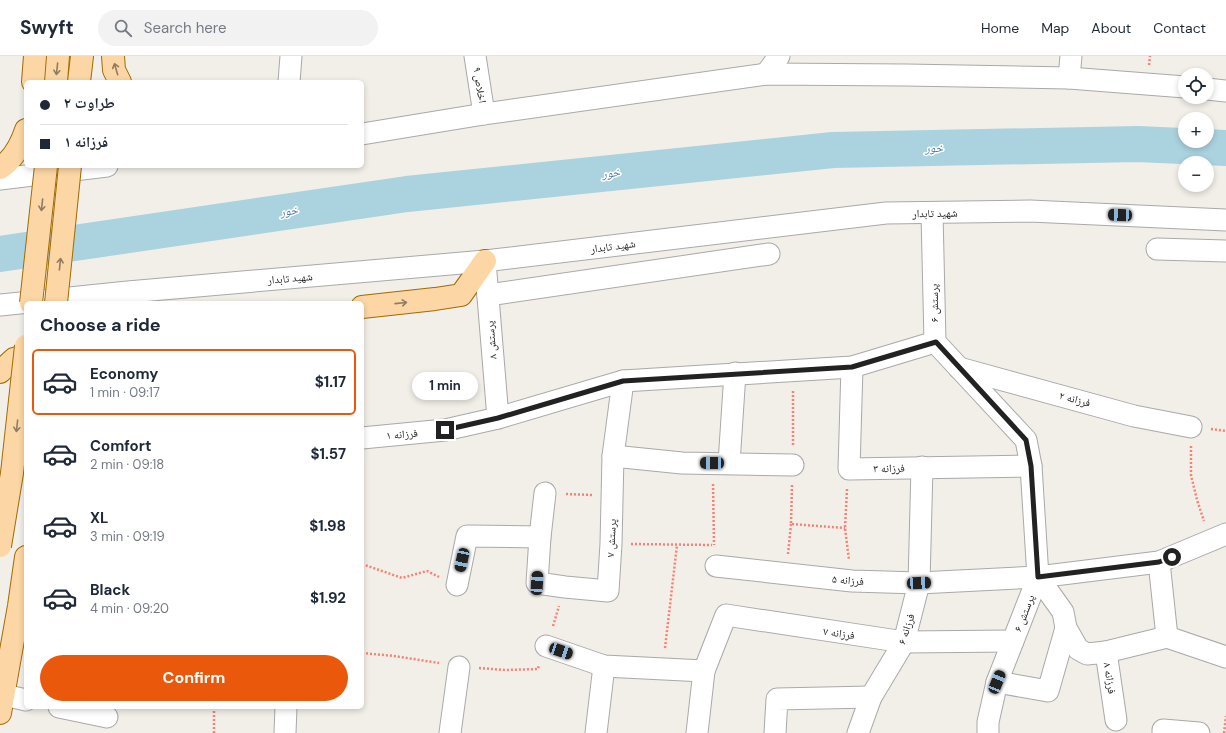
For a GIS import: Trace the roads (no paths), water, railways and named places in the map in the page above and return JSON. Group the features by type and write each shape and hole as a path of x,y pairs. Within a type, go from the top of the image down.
{"main road":[{"path":"33,80 35,56"},
{"path":"56,80 58,56"},
{"path":"79,80 82,56"},
{"path":"113,56 114,70 119,80"},
{"path":"0,168 5,165 15,154 24,136"},
{"path":"31,301 46,168"},
{"path":"56,301 70,168"},
{"path":"364,308 461,295 485,261"},
{"path":"0,372 14,359 24,356"},
{"path":"0,546 12,473 24,364"},
{"path":"2,704 24,571"},
{"path":"2,704 24,650"}],"street":[{"path":"289,80 291,56"},
{"name":"اخلاص ۹","path":"475,56 484,114"},
{"path":"766,74 779,56"},
{"path":"1070,78 1071,56"},
{"path":"364,134 484,114 766,74 906,74 1070,78 1178,86"},
{"path":"1214,90 1226,91"},
{"path":"0,179 91,168"},
{"name":"شهید تابدار","path":"39,301 485,261 886,213 1030,211 1226,220"},
{"name":"پرستش ۶","path":"932,213 936,342 1026,440 1031,466 1038,577 997,682 988,722 988,733"},
{"path":"1158,249 1226,251"},
{"path":"488,295 769,254"},
{"name":"پرستش ۸","path":"485,261 498,418"},
{"name":"شهید تابدار","path":"0,305 24,303"},
{"name":"فرزانه ۱","path":"364,438 445,430 498,418 623,381 852,367 936,342"},
{"name":"فرزانه ۳","path":"852,367 849,469 1031,466"},
{"name":"فرزانه ۲","path":"959,368 1134,416 1192,427"},
{"path":"721,463 735,373"},
{"name":"پرستش ۷","path":"540,537 537,583 608,591 613,497 613,456 623,381"},
{"path":"613,456 682,463 793,465"},
{"name":"فرزانه ۶","path":"858,733 872,696 904,642 919,583 922,467"},
{"path":"457,585 467,536 540,537 544,493"},
{"name":"فرزانه ۵","path":"716,566 852,581 919,583 1038,577 1159,562 1219,537"},
{"path":"1159,562 1167,636"},
{"name":"فرزانه ۸","path":"1038,577 1064,612 1066,628 1078,649 1087,654 1106,652 1116,720"},
{"name":"فرزانه ۷","path":"704,671 726,615 904,642 1013,642"},
{"path":"997,682 1048,691 1066,628"},
{"path":"1106,652 1167,636 1226,657"},
{"path":"546,646 604,666 704,671 697,733"},
{"path":"596,733 604,666"},
{"path":"450,733 459,667"},
{"path":"775,733 777,699 872,696"},
{"path":"2,704 24,700"},
{"path":"67,709 106,719"},
{"path":"285,733 286,709"},
{"path":"1163,733 1163,730 1199,733"}],"waterway":[{"name":"خور","path":"0,254 407,194 833,150 1138,144 1226,148"}]}
